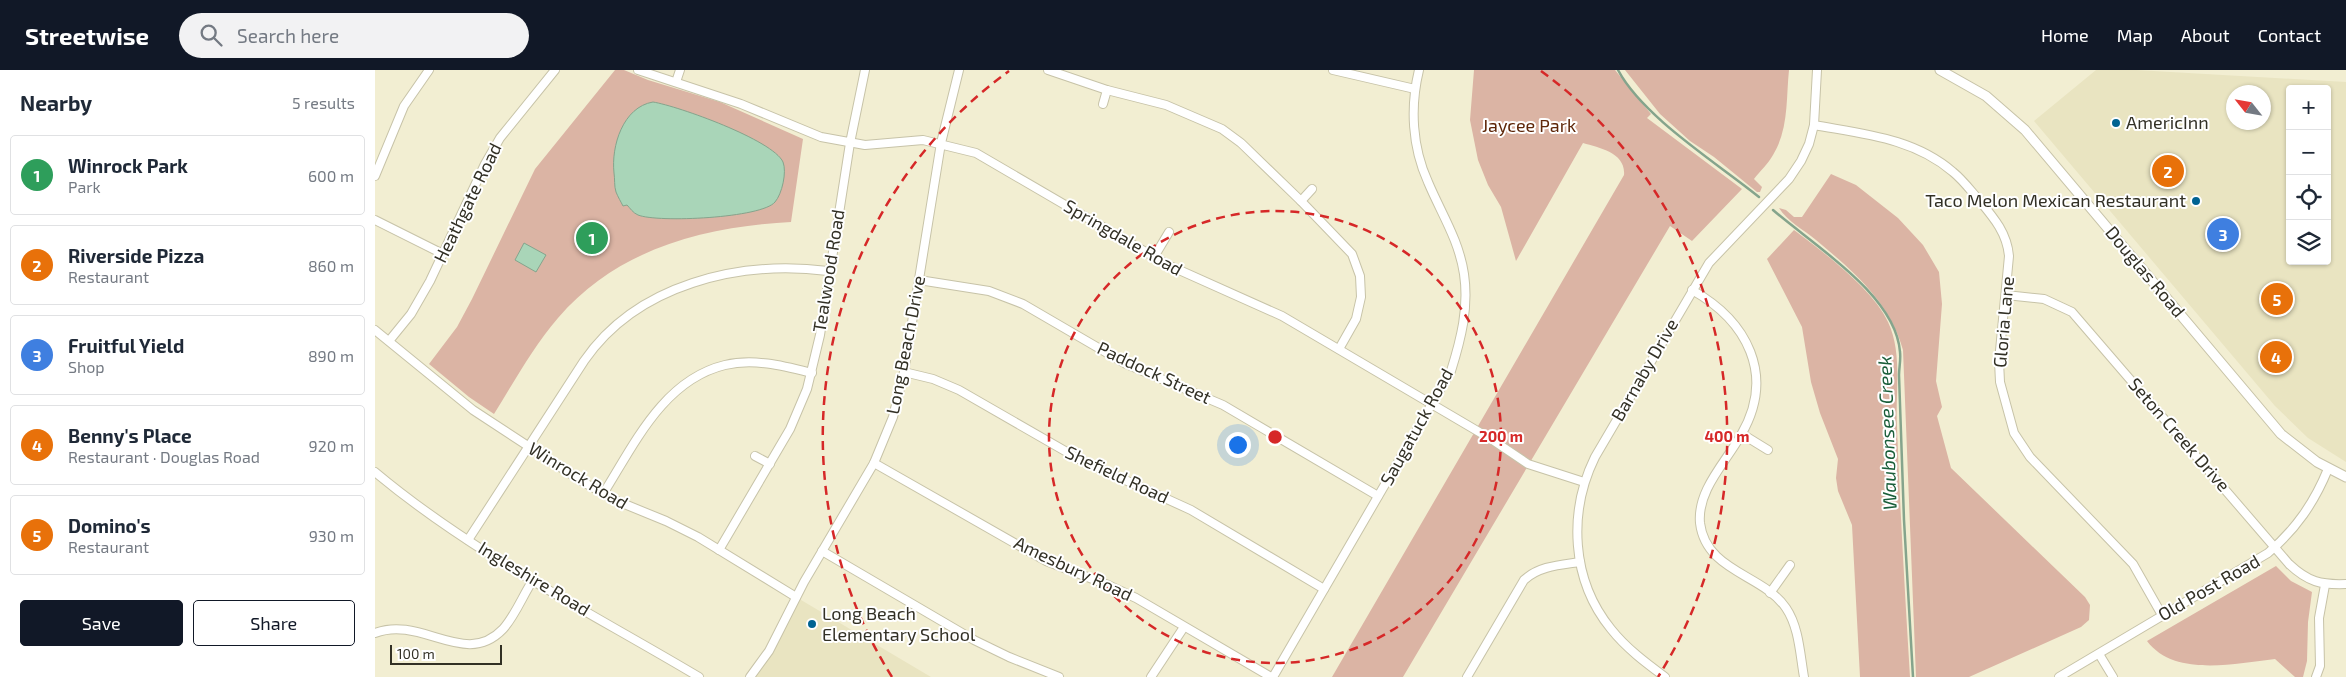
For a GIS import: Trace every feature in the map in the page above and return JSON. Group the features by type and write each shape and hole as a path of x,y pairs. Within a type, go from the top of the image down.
{"street":[{"path":"375,176 404,106 429,70"},
{"name":"Heathgate Road","path":"389,341 421,299 500,138 555,70"},
{"name":"Springdale Road","path":"638,70 741,104 804,132 850,143 878,145 913,140 941,143 965,149 989,160 1154,257 1187,274 1258,304 1339,349 1508,449 1528,464 1584,482"},
{"path":"676,82 680,70"},
{"name":"Tealwood Road","path":"719,550 791,429 803,402 812,373 850,143 865,70"},
{"name":"Long Beach Drive","path":"750,677 769,651 796,597 874,463 893,417 904,372 941,143 959,70"},
{"path":"1048,70 1107,90 1166,105 1222,129 1241,144 1301,201 1352,254 1360,276 1361,297 1356,319 1339,349"},
{"path":"1333,70 1415,89"},
{"name":"Saugatuck Road","path":"1272,677 1451,371 1461,337 1466,301 1457,245 1448,222 1427,182 1416,147 1414,128 1415,89 1419,70"},
{"name":"Barnaby Drive","path":"1665,677 1626,646 1606,623 1589,593 1580,562 1576,534 1578,508 1584,482 1595,457 1709,263 1789,179 1801,161 1809,144 1814,125 1817,70"},
{"name":"Douglas Road","path":"1940,70 1961,80 1991,99 2025,130 2272,424 2294,446 2328,469 2346,477"},
{"path":"1103,104 1107,90"},
{"name":"Gloria Lane","path":"1814,125 1884,137 1905,143 1927,154 1953,172 1991,214 2004,233 2009,256 1999,361 2000,382 2014,433 2031,458 2133,564 2162,615"},
{"path":"1301,201 1312,189"},
{"path":"375,220 443,254"},
{"path":"1154,257 1169,232"},
{"path":"468,540 587,356 611,329 637,308 674,289 692,282 719,276 777,267 828,271"},
{"name":"Paddock Street","path":"919,280 989,291 1023,304 1126,364 1223,405 1378,496"},
{"path":"1692,290 1714,303 1728,316 1742,335 1752,356 1755,377 1754,401 1742,434 1705,494 1700,523 1707,543 1716,556 1782,602 1797,633 1804,677"},
{"name":"Seton Creek Drive","path":"2006,296 2044,299 2072,312 2298,573 2325,585 2346,584"},
{"name":"Winrock Road","path":"375,330 457,398 603,494 678,527 796,597"},
{"path":"603,494 656,411 670,396 687,383 725,364 781,365 812,373"},
{"name":"Shefield Road","path":"904,372 933,379 959,390 1079,460 1191,510 1324,588"},
{"path":"1742,434 1768,450"},
{"path":"755,456 770,464"},
{"name":"Amesbury Road","path":"874,463 1046,561 1116,588 1272,677"},
{"name":"Old Post Road","path":"2059,677 2261,558 2296,527 2311,504 2328,469"},
{"name":"Ingleshire Road","path":"375,472 423,510 468,540 699,677"},
{"path":"822,551 974,640 1009,657 1059,677"},
{"path":"1467,677 1524,580 1529,575 1546,568 1580,562"},
{"path":"1770,594 1790,565"},
{"path":"376,630 412,630 459,644 481,644 493,638 505,626 533,580"},
{"path":"2316,677 2320,666 2319,618 2325,585"},
{"path":"1151,677 1184,627"},
{"path":"2099,654 2113,677"}],"shaded area":[{"path":"2096,70 2136,70 2346,82 2346,462 2308,438 2275,406 2034,121"},
{"path":"653,102 724,125 744,134 776,153 783,162 784,177 782,188 775,202 751,212 687,219 666,219 638,215 627,205 623,206 616,192 615,185 614,162 617,140 621,129 634,111 643,105"},
{"path":"524,243 546,255 536,272 515,260"},
{"name":"Long Beach Elementary School","path":"796,597 931,677 750,677"}],"green space":[{"path":"615,70 624,70 648,80 720,102 803,139 791,222 726,229 694,236 634,259 607,275 581,294 549,329 494,414 469,397 429,364 457,327 535,169"},
{"name":"Jaycee Park","path":"1474,70 1615,70 1651,114 1647,118 1742,189 1692,241 1670,226 1403,677 1332,677 1624,175 1621,161 1611,153 1583,143 1516,261 1501,207 1488,185 1478,160 1470,120"},
{"path":"1625,70 1789,70 1786,113 1782,135 1771,158 1754,179 1762,187 1760,192 1757,192 1714,157 1690,141 1660,114"},
{"path":"1831,174 1856,185 1898,218 1923,245 1939,272 1942,304 1936,381 1942,407 1937,416 1951,468 2085,597 2090,605 2089,620 2081,627 1969,677 1916,677 1903,350 1897,333 1880,302 1869,289 1816,240 1782,213 1779,208 1786,210 1794,217 1802,217"},
{"path":"1794,230 1833,260 1859,284 1881,309 1893,334 1897,360 1898,458 1910,677 1860,677 1852,525 1838,491 1836,478 1838,459 1820,413 1811,382 1802,327 1767,259"},
{"path":"2276,566 2291,581 2312,592 2308,622 2307,661 2303,677 2295,677 2275,659 2223,665 2188,664 2172,660 2147,641"}],"waterway":[{"name":"Waubonsee Creek","path":"1618,70 1630,88 1663,122 1759,197"},
{"name":"Waubonsee Creek","path":"1773,210 1830,255 1869,291 1884,311 1895,331 1900,352 1899,375 1904,520 1913,677"}],"place":[{"name":"AmericInn","path":"2116,123"},
{"name":"Riverside Pizza","path":"2168,171"},
{"name":"Taco Melon Mexican Restaurant","path":"2196,201"},
{"name":"Fruitful Yield","path":"2223,234"},
{"name":"Winrock Park","path":"592,238"},
{"name":"Domino's","path":"2277,299"},
{"name":"Benny's Place","path":"2276,357"},
{"name":"Long Beach Elementary School","path":"812,624"}]}
